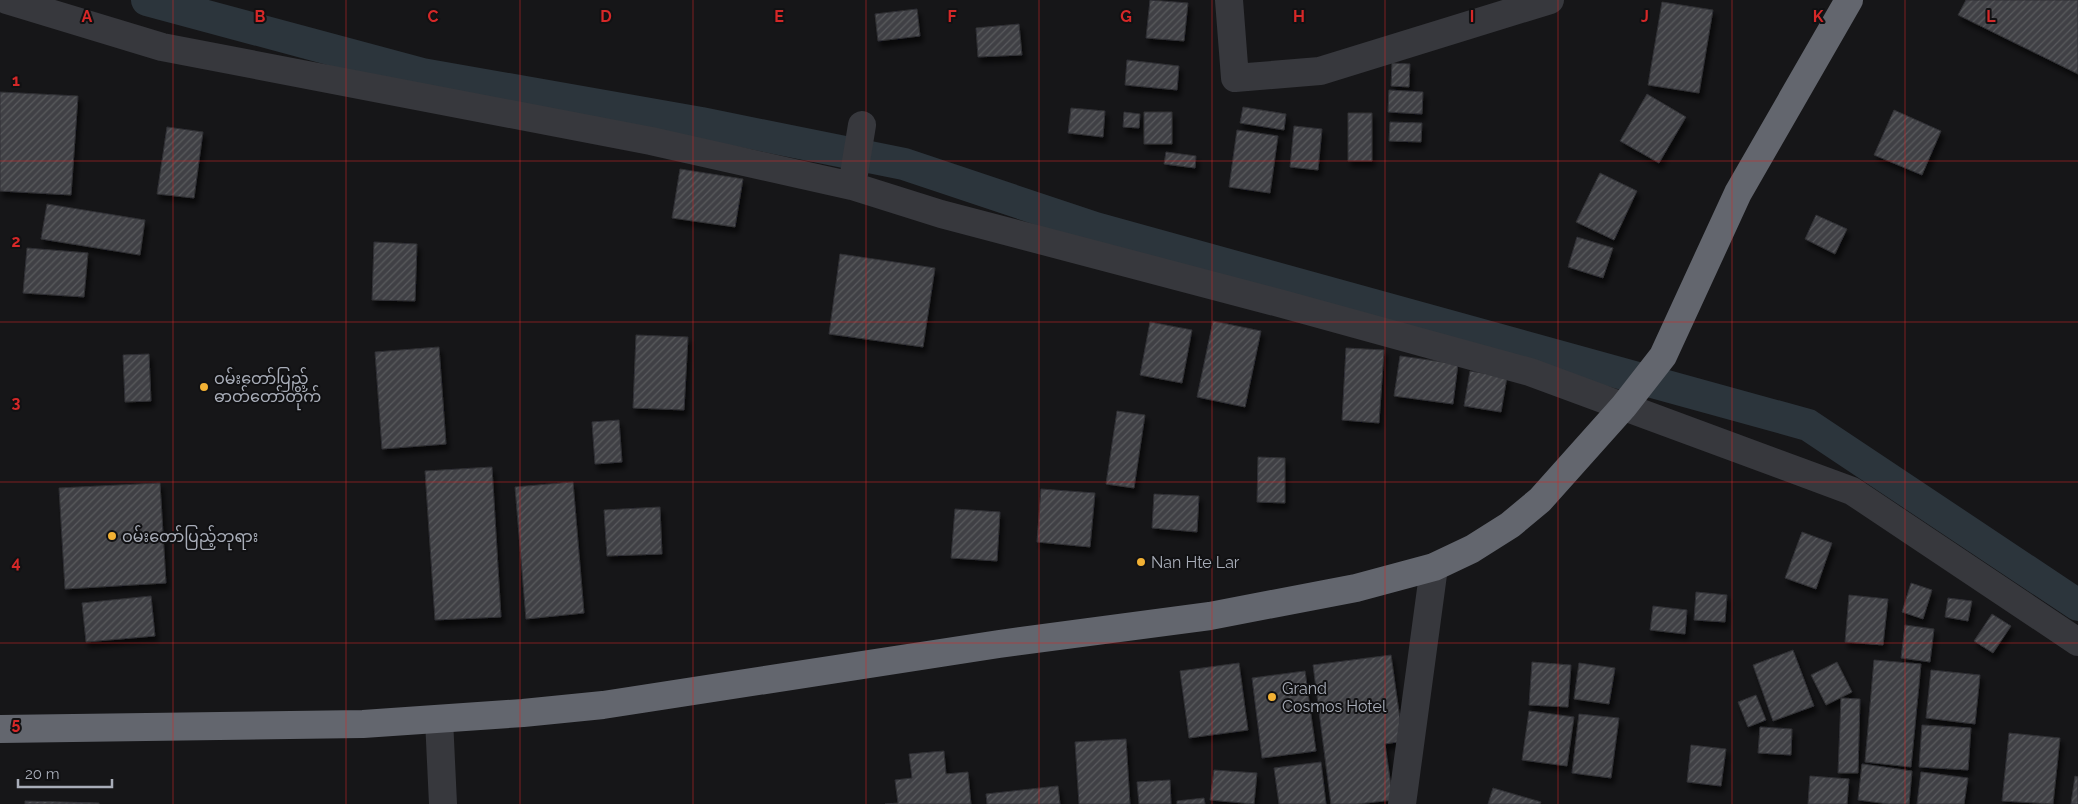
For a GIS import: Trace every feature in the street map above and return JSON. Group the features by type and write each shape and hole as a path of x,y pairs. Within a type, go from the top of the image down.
{"highway":[{"path":"0,729 363,724 603,705 999,644 1210,616 1356,588 1434,567 1472,549 1510,525 1540,500 1624,406 1663,356 1738,193 1850,0"}],"street":[{"path":"7,0 162,47 650,141 852,186 941,214 1530,372 1852,491 2078,642"},
{"path":"1229,0 1236,78 1320,71 1540,1"},
{"path":"852,186 862,125"},
{"path":"1402,804 1434,567"},
{"path":"439,719 443,804"}],"building":[{"path":"1150,0 1188,3 1184,41 1146,38"},
{"path":"1966,0 2078,0 2078,74 1958,15"},
{"path":"1662,2 1713,10 1699,93 1648,85"},
{"path":"917,9 920,36 878,41 875,14"},
{"path":"1019,24 1022,55 978,57 976,28"},
{"path":"1127,60 1179,66 1177,90 1125,85"},
{"path":"1392,63 1410,64 1409,87 1391,86"},
{"path":"1389,90 1423,92 1422,114 1388,112"},
{"path":"0,92 78,96 71,195 0,191"},
{"path":"1647,94 1686,117 1659,163 1620,141"},
{"path":"1243,107 1286,114 1284,130 1240,123"},
{"path":"1071,108 1105,111 1103,137 1068,133"},
{"path":"1894,110 1941,131 1922,175 1874,155"},
{"path":"1124,112 1140,114 1139,128 1123,127"},
{"path":"1144,112 1172,112 1172,144 1144,144"},
{"path":"1348,113 1372,113 1372,161 1348,161"},
{"path":"1390,122 1422,123 1421,142 1389,141"},
{"path":"1294,126 1322,129 1318,170 1290,167"},
{"path":"167,127 203,132 194,198 157,194"},
{"path":"1237,130 1278,136 1270,193 1229,187"},
{"path":"1166,152 1196,156 1195,168 1164,164"},
{"path":"680,169 743,179 735,227 672,218"},
{"path":"1600,173 1637,191 1614,240 1576,222"},
{"path":"47,204 145,220 140,255 41,239"},
{"path":"1816,215 1847,229 1835,254 1805,239"},
{"path":"1577,237 1613,248 1603,278 1568,267"},
{"path":"374,242 417,244 415,301 372,300"},
{"path":"27,248 88,253 84,297 23,293"},
{"path":"840,254 935,268 923,347 829,334"},
{"path":"1213,321 1261,331 1245,407 1197,397"},
{"path":"1150,322 1192,330 1182,383 1140,375"},
{"path":"636,335 688,337 684,410 633,408"},
{"path":"439,347 446,444 382,449 375,352"},
{"path":"1346,348 1384,350 1379,423 1342,420"},
{"path":"149,354 151,401 125,402 123,355"},
{"path":"1400,356 1458,364 1453,404 1394,396"},
{"path":"1470,371 1507,377 1501,412 1464,406"},
{"path":"1117,411 1145,415 1134,488 1106,484"},
{"path":"619,420 622,462 595,464 592,422"},
{"path":"1258,457 1285,458 1285,503 1257,502"},
{"path":"492,467 501,617 435,620 425,471"},
{"path":"573,482 584,613 526,619 515,487"},
{"name":"ဝမ်းတော်ပြည့်ဘုရား","path":"160,483 166,583 65,589 59,488"},
{"path":"1041,489 1095,493 1090,547 1037,542"},
{"path":"1154,494 1199,496 1197,532 1152,528"},
{"path":"660,507 662,554 607,556 604,510"},
{"path":"955,509 1000,512 997,561 951,558"},
{"path":"1802,532 1832,543 1816,589 1785,578"},
{"path":"1911,583 1932,590 1923,619 1902,612"},
{"path":"1696,592 1727,595 1725,622 1694,620"},
{"path":"1849,595 1888,599 1883,645 1845,642"},
{"path":"151,596 155,636 86,642 82,603"},
{"path":"1948,598 1972,601 1968,621 1945,617"},
{"path":"1653,606 1687,610 1685,634 1650,630"},
{"path":"1992,614 2011,626 1993,653 1974,641"},
{"path":"1905,625 1934,629 1930,662 1901,658"},
{"path":"1793,650 1814,706 1773,721 1753,665"},
{"path":"1391,655 1403,741 1385,744 1393,800 1357,804 1331,804 1313,665"},
{"path":"1874,660 1921,664 1911,767 1865,762"},
{"path":"1532,662 1571,665 1568,707 1529,705"},
{"path":"1837,662 1852,692 1826,705 1811,675"},
{"path":"1239,663 1248,730 1189,738 1180,671"},
{"path":"1579,663 1615,668 1609,704 1574,699"},
{"path":"1931,670 1980,675 1975,724 1926,718"},
{"path":"1305,671 1316,751 1262,758 1252,678"},
{"path":"1756,695 1766,720 1748,727 1738,702"},
{"path":"1841,698 1860,699 1858,773 1838,773"},
{"path":"1529,711 1574,717 1567,766 1522,760"},
{"path":"1579,714 1619,718 1611,778 1572,773"},
{"path":"1922,725 1971,728 1968,770 1919,767"},
{"path":"1760,727 1792,729 1791,755 1758,753"},
{"path":"2009,733 2060,738 2053,804 2002,801"},
{"path":"1126,739 1130,804 1079,804 1075,742"},
{"path":"1691,745 1726,749 1721,786 1687,782"},
{"path":"944,751 946,774 968,772 971,804 885,804 898,803 895,780 912,778 909,754"},
{"path":"1321,762 1326,804 1279,804 1274,768"},
{"path":"1862,764 1912,771 1909,804 1889,804 1858,800"},
{"path":"1214,770 1257,773 1254,804 1210,800"},
{"path":"1921,772 1968,778 1964,804 1917,804"},
{"path":"1810,776 1849,779 1847,804 1808,804"},
{"path":"2075,776 2078,777 2078,804 2071,804"},
{"path":"1170,780 1171,804 1139,804 1137,782"},
{"path":"1058,786 1060,804 987,804 986,794"},
{"path":"1493,788 1541,802 1540,804 1488,804"},
{"path":"1204,798 1205,804 1177,804 1177,801"},
{"path":"25,801 99,803 99,804 25,804"}],"waterway":[{"path":"147,0 422,74 701,123 904,164 1095,228 1808,425 2078,605"}],"place":[{"name":"ဝမ်းတော်ပြည့် ဓာတ်တော်တိုက်","path":"204,387"},
{"name":"ဝမ်းတော်ပြည့်ဘုရား","path":"112,536"},
{"name":"Nan Hte Lar","path":"1141,562"},
{"name":"Grand Cosmos Hotel","path":"1272,697"}]}
